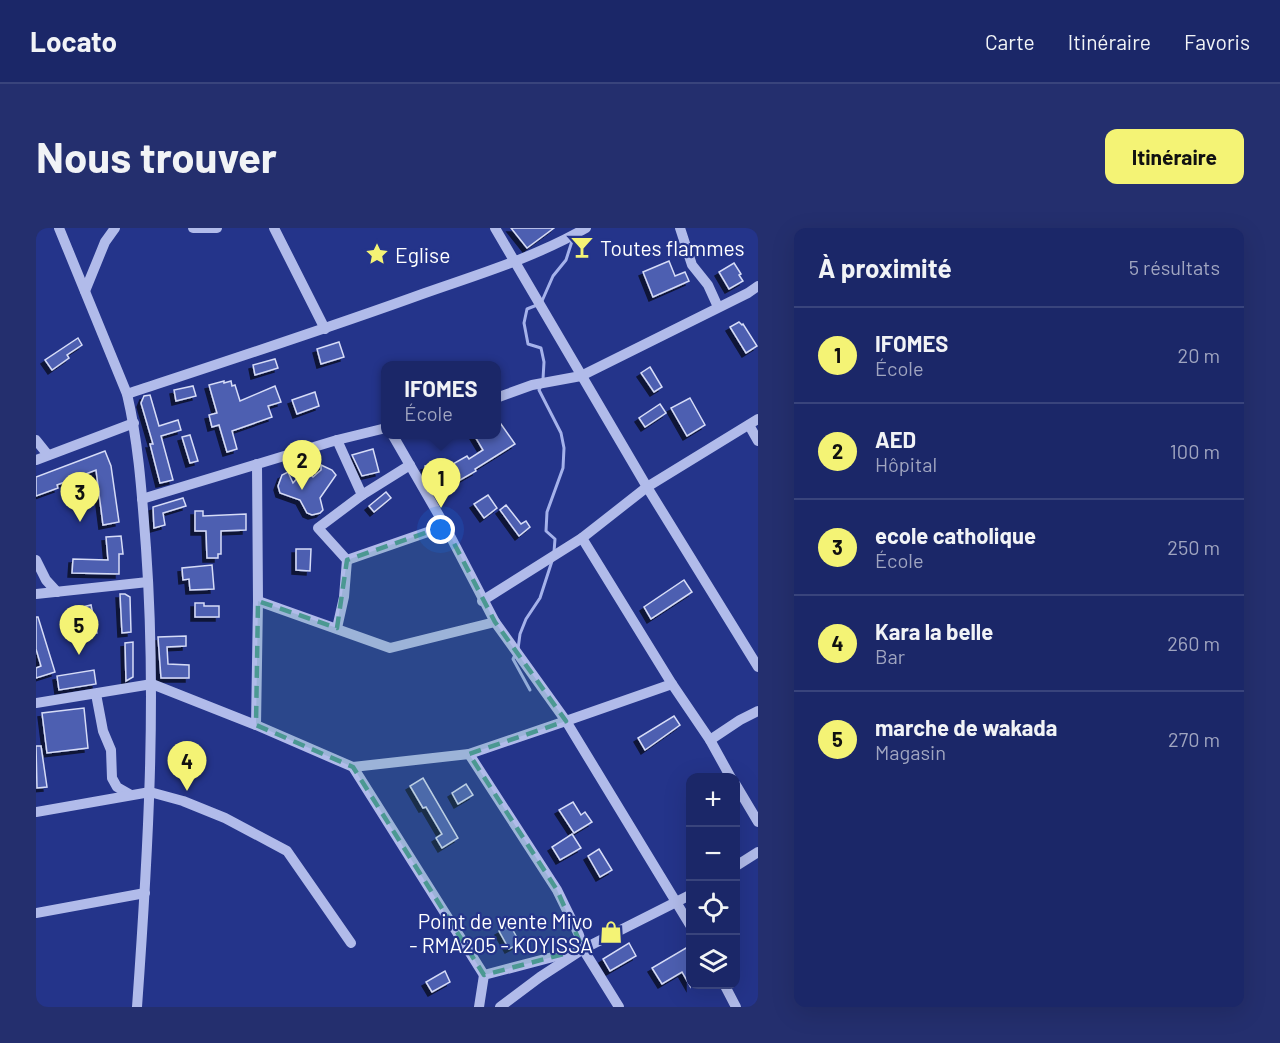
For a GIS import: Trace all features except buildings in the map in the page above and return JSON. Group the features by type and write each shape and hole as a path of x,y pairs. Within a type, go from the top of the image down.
{"street":[{"path":"58,228 127,394 134,423 142,500 152,684 146,892 137,1007"},
{"path":"85,291 105,242 115,228"},
{"path":"194,228 218,228"},
{"path":"274,228 325,329"},
{"path":"495,228 646,487 758,667"},
{"path":"680,228 692,266 708,285 718,307"},
{"path":"127,394 325,329 513,262 583,230"},
{"path":"501,396 532,385 580,376 758,286"},
{"path":"482,602 582,538 646,487 753,422 758,441"},
{"path":"36,460 134,423"},
{"path":"142,500 337,440 381,429"},
{"path":"394,439 445,526 482,602 566,721 686,918"},
{"path":"36,440 48,455"},
{"path":"337,440 362,495"},
{"path":"256,725 257,464"},
{"path":"337,628 344,597 347,560 318,528 362,495 410,465"},
{"path":"347,560 445,526"},
{"path":"582,538 729,773"},
{"path":"36,561 46,580 57,592"},
{"path":"36,594 148,582"},
{"path":"258,601 390,648 495,622"},
{"path":"36,703 152,684 256,725 352,767 469,754 672,684"},
{"path":"96,694 103,731 111,750 112,778 117,787 131,795"},
{"path":"710,740 758,711"},
{"path":"469,754 557,890 579,935 583,949 619,1007"},
{"path":"352,767 484,975 479,1007"},
{"path":"36,812 150,792 183,801 225,818 287,851 351,943"},
{"path":"740,793 758,822"},
{"path":"740,863 758,852"},
{"path":"36,913 146,892"},
{"path":"500,1007 583,949 686,898"},
{"path":"484,975 583,949"},
{"path":"727,989 736,1007"}],"highlighted area":[{"path":"445,526 495,622 566,721 469,754 557,890 583,949 484,975 353,767 256,725 258,601 337,628 347,560"}],"waterway":[{"path":"542,301 553,276 566,260 573,238"},
{"path":"537,305 527,309 524,323 528,344 541,348 544,362 543,379"},
{"path":"541,386 539,390 561,433 564,448 563,468 547,512 546,531 555,539 554,552"},
{"path":"518,649 520,634 526,619 540,598 552,561"},
{"path":"515,655 513,659 530,690"}],"place":[{"name":"Toutes flammes","path":"582,247"},
{"name":"Eglise","path":"377,254"},
{"name":"AED","path":"302,490"},
{"name":"IFOMES","path":"441,508"},
{"name":"ecole catholique","path":"80,522"},
{"name":"marche de wakada","path":"79,655"},
{"name":"Kara la belle","path":"187,791"},
{"name":"Point de vente Mivo - RMA205 - KOYISSA","path":"611,932"}]}
